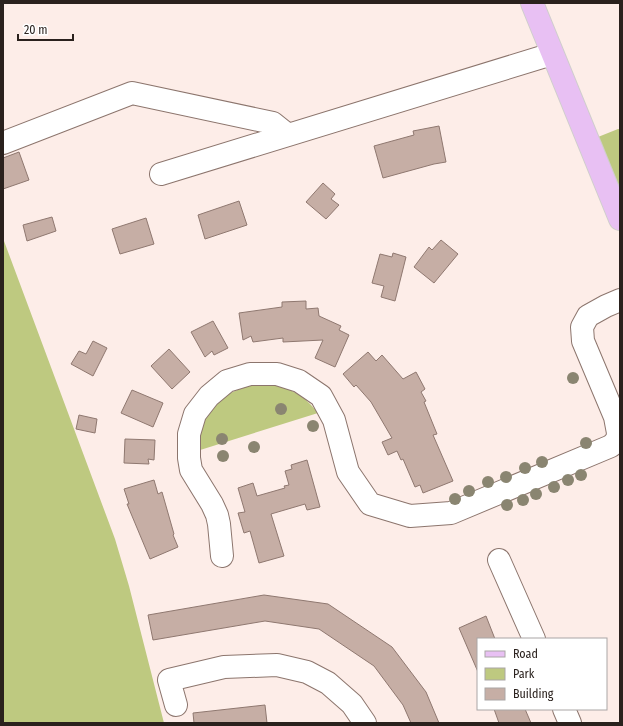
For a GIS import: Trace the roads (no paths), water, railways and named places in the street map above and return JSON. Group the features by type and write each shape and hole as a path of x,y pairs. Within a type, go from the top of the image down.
{"main road":[{"path":"532,3 620,219"}],"street":[{"path":"161,174 552,54"},
{"path":"3,143 132,93 274,123 288,135"},
{"path":"222,556 217,515 191,470 189,458 189,434 195,414 209,396 227,381 250,374 277,374 299,381 321,396 334,420 348,472 370,504 410,516 450,514 611,446 617,440 618,432 615,417 583,341 582,327 588,316 620,300"},
{"path":"499,560 534,638"},
{"path":"176,704 170,680 224,667 277,665 307,672 328,683 352,704 365,723"},
{"path":"564,710 570,723"}]}
